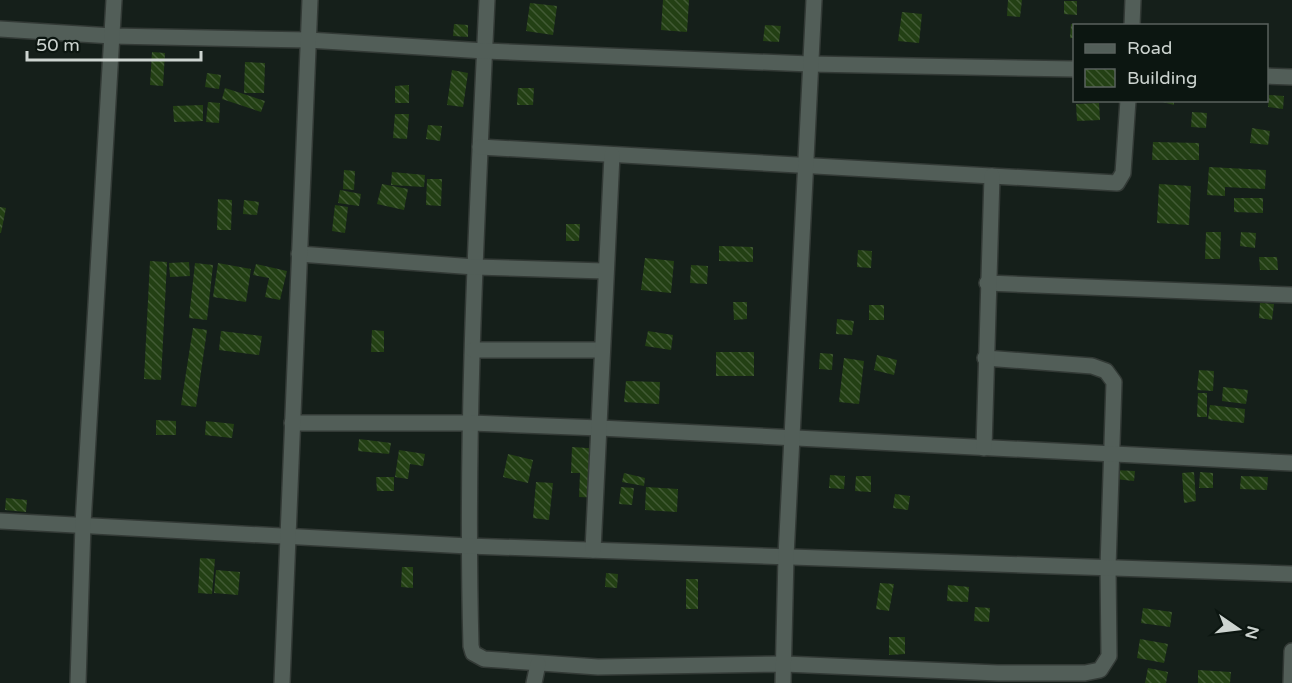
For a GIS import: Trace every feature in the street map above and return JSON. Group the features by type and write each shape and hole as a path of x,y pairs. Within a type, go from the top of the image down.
{"street":[{"path":"78,683 83,524 114,0"},
{"path":"282,683 310,0"},
{"path":"487,0 475,267 468,546 473,652 484,659 598,667 784,664 998,678 1085,673 1100,670 1109,656 1108,567 1114,382 1106,371 1092,366 985,358"},
{"path":"783,683 786,556 794,436 804,166 814,0"},
{"path":"1132,24 1133,0"},
{"path":"0,30 112,36 308,40 485,51 810,64 1073,69"},
{"path":"1268,76 1292,77"},
{"path":"480,147 1117,183 1123,173 1128,102"},
{"path":"593,550 600,428 604,271 612,155"},
{"path":"984,448 987,283 992,176"},
{"path":"299,254 475,267 604,271"},
{"path":"987,283 1292,295"},
{"path":"473,350 602,350"},
{"path":"292,423 471,423 600,428 794,436 984,448 1111,452 1292,463"},
{"path":"0,521 468,546 1292,574"},
{"path":"1290,683 1292,651"},
{"path":"534,683 538,664"}],"building":[{"path":"663,0 689,0 687,32 661,30"},
{"path":"1008,0 1022,0 1020,17 1007,16"},
{"path":"1064,1 1077,1 1077,15 1064,14"},
{"path":"530,3 557,6 553,35 526,31"},
{"path":"902,12 922,14 919,43 898,41"},
{"path":"454,24 468,25 468,37 453,36"},
{"path":"1071,24 1073,24 1073,38 1070,38"},
{"path":"765,25 781,26 779,42 763,41"},
{"path":"152,52 165,53 163,86 150,85"},
{"path":"245,62 265,63 264,93 244,93"},
{"path":"452,70 468,73 463,107 447,105"},
{"path":"207,73 221,75 219,89 205,87"},
{"path":"409,85 409,103 395,103 395,86"},
{"path":"225,88 265,101 261,112 222,99"},
{"path":"518,88 534,88 533,105 517,105"},
{"path":"1269,95 1284,96 1283,109 1268,107"},
{"path":"208,102 220,103 219,123 206,122"},
{"path":"1099,103 1100,120 1077,121 1076,104"},
{"path":"203,105 203,121 174,122 173,106"},
{"path":"1192,112 1207,113 1206,128 1191,127"},
{"path":"395,114 409,114 407,139 393,138"},
{"path":"428,125 442,126 440,141 426,139"},
{"path":"1252,128 1270,131 1268,145 1250,143"},
{"path":"1153,142 1199,143 1199,160 1152,160"},
{"path":"1209,167 1266,170 1265,189 1225,187 1225,196 1207,195"},
{"path":"344,170 355,171 354,190 343,189"},
{"path":"392,172 425,175 424,187 391,185"},
{"path":"427,179 442,179 441,206 426,205"},
{"path":"382,184 408,189 404,210 377,204"},
{"path":"1159,184 1191,186 1189,225 1157,223"},
{"path":"340,190 361,194 359,206 338,203"},
{"path":"1234,198 1263,198 1263,213 1234,212"},
{"path":"218,199 232,200 231,230 217,230"},
{"path":"244,200 259,202 257,215 243,214"},
{"path":"335,205 348,207 345,233 332,231"},
{"path":"0,207 6,208 1,233 0,233"},
{"path":"566,224 580,224 579,241 566,241"},
{"path":"1206,232 1221,232 1220,259 1205,259"},
{"path":"1241,232 1256,233 1255,248 1240,246"},
{"path":"719,246 753,247 753,262 719,261"},
{"path":"858,250 872,251 871,268 857,267"},
{"path":"1259,257 1277,257 1278,270 1260,270"},
{"path":"645,258 674,261 671,293 641,290"},
{"path":"150,261 167,262 161,380 144,379"},
{"path":"189,262 190,276 170,277 169,263"},
{"path":"195,263 213,265 207,320 189,318"},
{"path":"218,263 251,269 246,302 213,297"},
{"path":"256,264 287,271 280,300 265,297 269,278 253,275"},
{"path":"691,265 708,266 707,284 690,283"},
{"path":"733,302 747,302 747,319 734,320"},
{"path":"1260,303 1274,304 1272,320 1259,318"},
{"path":"869,305 884,305 884,320 869,320"},
{"path":"837,319 854,321 852,335 836,334"},
{"path":"193,328 207,330 196,407 181,405"},
{"path":"372,330 384,331 384,352 371,352"},
{"path":"221,331 262,336 259,355 219,350"},
{"path":"648,331 673,335 671,350 645,346"},
{"path":"716,352 754,352 754,376 716,376"},
{"path":"820,353 833,354 832,370 819,369"},
{"path":"877,355 897,360 894,375 874,370"},
{"path":"844,358 864,361 859,404 839,402"},
{"path":"1199,370 1214,371 1213,391 1197,390"},
{"path":"626,381 660,382 659,404 624,402"},
{"path":"1223,387 1248,390 1246,404 1222,401"},
{"path":"1198,393 1207,393 1207,417 1197,417"},
{"path":"1210,405 1245,409 1244,423 1208,419"},
{"path":"156,420 176,421 176,435 156,435"},
{"path":"206,421 234,424 232,438 205,435"},
{"path":"359,439 391,443 389,454 358,451"},
{"path":"572,447 602,449 600,498 579,497 580,473 571,473"},
{"path":"399,450 425,454 423,466 410,464 408,479 395,477"},
{"path":"508,454 533,460 528,483 503,477"},
{"path":"1115,470 1135,471 1134,481 1115,479"},
{"path":"1194,472 1196,501 1184,503 1182,473"},
{"path":"1200,472 1213,473 1213,488 1199,488"},
{"path":"624,473 645,478 644,486 622,482"},
{"path":"830,475 845,476 844,489 829,488"},
{"path":"856,476 871,476 871,492 855,491"},
{"path":"1241,476 1268,477 1267,490 1240,489"},
{"path":"376,477 394,477 394,491 377,491"},
{"path":"536,482 553,483 549,520 533,518"},
{"path":"621,487 634,488 632,505 619,504"},
{"path":"646,487 678,489 677,512 645,510"},
{"path":"895,494 910,496 908,510 893,508"},
{"path":"6,498 27,500 26,512 5,510"},
{"path":"200,558 215,559 212,594 198,593"},
{"path":"402,567 413,567 413,588 401,587"},
{"path":"216,570 240,572 238,595 214,593"},
{"path":"606,573 618,574 617,588 605,587"},
{"path":"686,579 698,579 698,609 686,609"},
{"path":"880,583 894,584 889,611 876,609"},
{"path":"948,585 969,587 968,602 947,601"},
{"path":"975,607 990,608 989,622 974,621"},
{"path":"1143,608 1172,612 1170,627 1141,623"},
{"path":"889,637 905,637 905,654 889,655"},
{"path":"1140,639 1168,644 1164,663 1137,658"},
{"path":"1148,668 1168,672 1166,683 1145,683"},
{"path":"1198,670 1231,672 1230,683 1198,683"}]}
